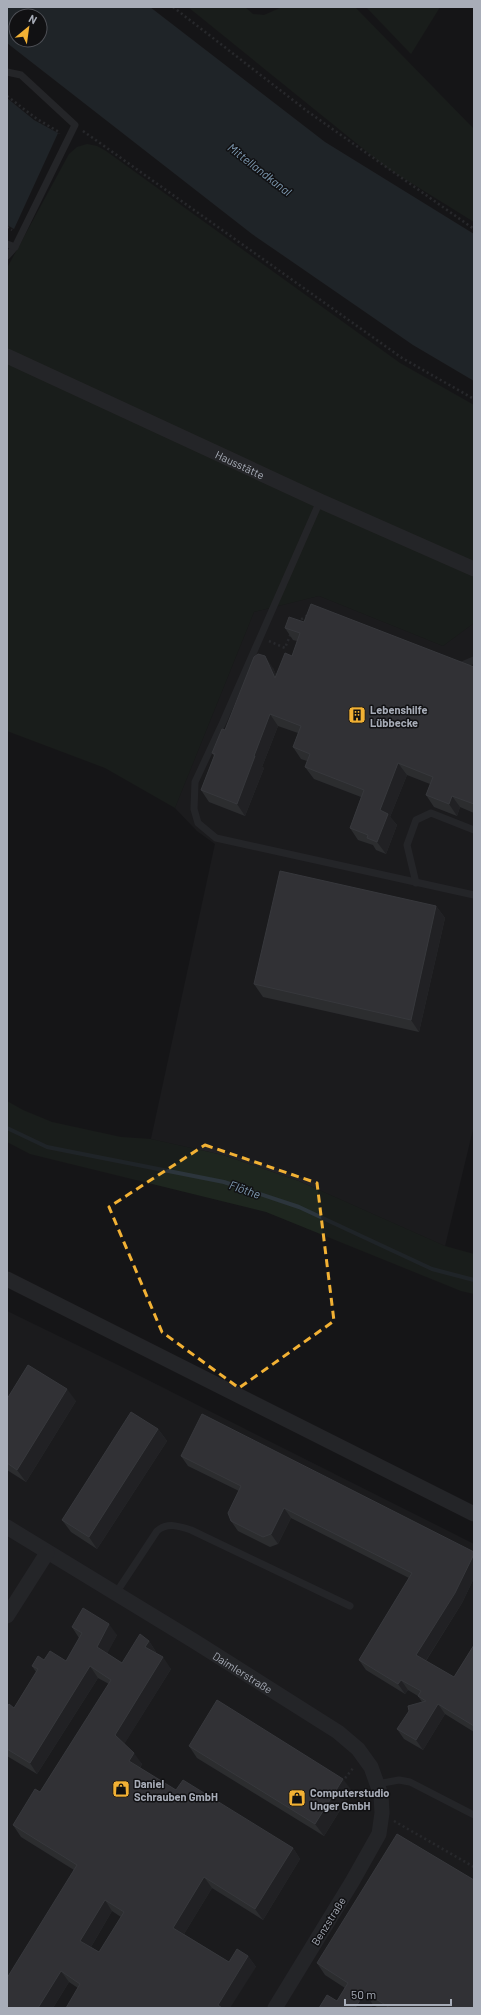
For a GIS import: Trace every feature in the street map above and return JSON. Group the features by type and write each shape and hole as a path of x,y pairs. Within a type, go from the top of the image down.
{"street":[{"name":"Hausstätte","path":"7,356 320,501 474,569"},
{"path":"7,1279 474,1514"},
{"name":"Daimlerstraße","path":"7,1527 116,1593 338,1732 364,1756 377,1784 381,1795 382,1813 379,1834"},
{"path":"7,1616 47,1552"},
{"name":"Benzstraße","path":"275,2008 352,1882 379,1834"}],"lane":[{"path":"7,72 21,75 75,125 15,247 7,256"},
{"path":"7,244 15,247"},
{"path":"320,501 195,782 194,809 198,823 216,838 474,895"},
{"path":"462,665 474,660"},
{"path":"416,883 407,845 416,820 431,813 474,830"},
{"path":"116,1593 157,1531 161,1527 171,1525 191,1530 350,1606"},
{"path":"377,1784 399,1780 410,1782 474,1815"}],"path":[{"path":"173,7 307,111 474,229"},
{"path":"7,96 37,119 59,132 56,140"},
{"path":"75,125 402,358 474,399"},
{"path":"7,230 15,231"},
{"path":"260,636 285,648 298,619 314,611"},
{"path":"341,1784 364,1756"},
{"path":"382,1813 474,1867"}],"highlighted area":[{"path":"205,1145 317,1183 334,1321 239,1388 162,1332 109,1207"}],"shaded area":[{"path":"188,7 245,7 253,14 264,15 282,7 355,7 474,129 474,222 387,168"},
{"path":"366,7 440,7 411,54"},
{"path":"87,144 97,146 106,151 400,363 474,405 474,623 443,646 319,596 254,612 175,808 105,768 7,731 7,268 69,154 77,147"},
{"path":"319,596 443,646 474,623 474,1125 445,1246 299,1181 223,1155 151,1139 215,844 197,831 175,808 254,612"},
{"path":"7,1101 23,1110 52,1122 121,1137 151,1139 223,1155 299,1181 445,1246 474,1254 474,1294 461,1291 266,1212 30,1154 7,1142"},
{"path":"7,1311 122,1367 474,1544 474,2008 7,2008"}],"water":[{"name":"Mittellandkanal","path":"7,7 150,7 325,142 474,234 474,381 413,345 252,234 13,48 48,48 48,8 8,8 8,44"},
{"path":"7,98 34,120 58,133 14,229 7,225"}],"building":[{"name":"Lebenshilfe Lübbecke","path":"311,604 474,667 474,804 452,796 449,804 426,795 433,777 398,763 380,810 388,814 377,842 367,838 368,835 350,828 364,790 305,767 310,754 293,747 301,726 270,714 237,804 201,790 215,754 212,753 222,729 225,730 254,657 258,654 265,656 275,678 285,653 292,656 300,633 285,628 289,617 304,622"},
{"path":"280,871 436,906 411,1020 254,984"},
{"path":"28,1365 67,1389 17,1470 7,1463 7,1399"},
{"path":"131,1412 158,1429 89,1537 62,1520"},
{"path":"202,1414 474,1552 455,1593 416,1655 454,1677 474,1645 474,1726 438,1704 416,1740 397,1729 409,1711 408,1706 426,1701 418,1696 421,1691 401,1680 398,1684 359,1660 412,1573 284,1508 271,1534 263,1537 231,1521 228,1513 241,1486 181,1456"},
{"path":"83,1608 109,1624 97,1647 122,1663 140,1634 149,1641 145,1647 163,1657 115,1735 134,1753 129,1761 176,1790 183,1780 293,1848 255,1909 204,1877 173,1928 229,1962 237,1949 248,1956 218,2005 222,2008 66,2008 80,1984 61,1971 38,2008 7,2008 7,1978 77,1865 13,1825 35,1789 40,1792 111,1680 90,1666 30,1763 7,1749 7,1707 9,1704 14,1708 38,1669 32,1666 38,1656 44,1660 50,1651 66,1661 82,1633 72,1627","holes":["105,1900 124,1912 99,1952 80,1941"]},
{"path":"217,1700 343,1779 315,1824 189,1746"},
{"path":"397,1834 474,1880 474,2008 390,2008 365,1992 355,2008 319,2008 327,1995 337,2001 348,1983 317,1963"}],"waterway":[{"name":"Flöthe","path":"7,1128 47,1147 224,1182 299,1207 432,1269 474,1280"}],"place":[{"name":"Lebenshilfe Lübbecke","path":"357,715"},
{"name":"Daniel Schrauben GmbH","path":"121,1789"},
{"name":"Computerstudio Unger GmbH","path":"297,1798"}]}
